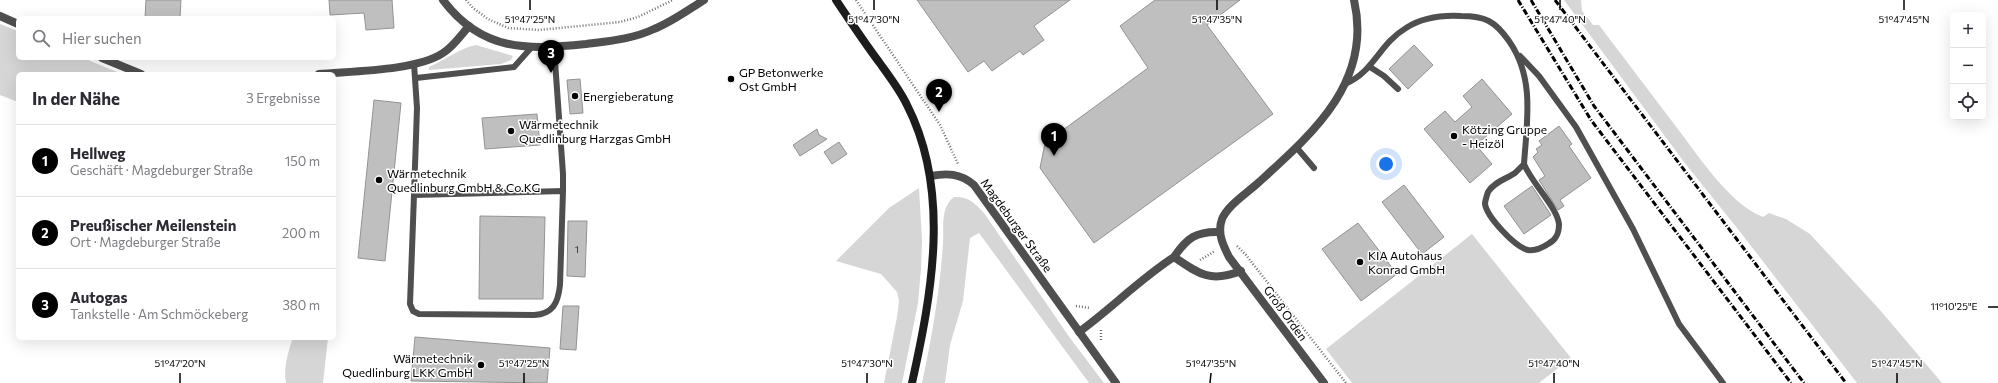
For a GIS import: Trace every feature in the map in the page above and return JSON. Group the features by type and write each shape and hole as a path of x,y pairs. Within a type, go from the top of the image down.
{"main road":[{"path":"836,0 907,103 919,132 930,176 933,221 931,276 912,383"}],"street":[{"path":"443,0 450,9 469,26 485,35 506,44 531,48 600,42 640,34 654,30 678,17 704,0"},
{"path":"1224,246 1220,232 1222,220 1228,210 1297,148 1328,113 1344,84 1353,60 1356,38 1357,21 1354,0"},
{"path":"0,16 16,23"},
{"path":"336,72 414,64 430,59 450,48 469,26"},
{"path":"107,60 136,72"},
{"name":"Magdeburger Straße","path":"930,176 946,174 964,177 978,190 1116,383"},
{"path":"1079,332 1099,318 1154,270 1174,257 1183,244 1199,233 1220,232"},
{"name":"Groß Orden","path":"1224,246 1229,257 1324,383"},
{"path":"1174,257 1199,274 1209,276 1226,276 1241,271"}],"lane":[{"path":"1344,84 1360,77 1370,67 1382,48 1404,29 1424,19 1444,15 1474,16 1488,20 1498,27 1516,51 1539,76 1576,127 1632,228 1679,324 1723,383"},
{"path":"414,64 416,78 410,304 413,311 419,314 534,315 542,314 554,307 558,300 560,285 563,174 554,47"},
{"path":"416,78 514,67 531,48"},
{"path":"1516,51 1527,80 1528,93 1524,164 1528,174 1553,210 1559,227 1557,237 1554,241 1534,250 1523,248 1514,243 1488,210 1485,203 1492,187 1515,173 1524,164"},
{"path":"1370,67 1384,76 1398,89"},
{"path":"1297,148 1314,168"},
{"path":"414,196 563,191"}],"path":[{"path":"466,0 473,8 488,19 508,28 540,30 620,22 638,17 673,0"},
{"path":"856,0 940,125 964,177"},
{"path":"1190,267 1232,241 1246,255 1346,383"},
{"path":"1072,304 1081,308 1091,308"},
{"path":"1102,327 1100,338 1104,348"}],"shaded area":[{"path":"1564,0 1581,0 1582,11 1593,25 1599,25 1701,160 1725,188 1750,210 1763,217 1769,213 1786,219 1810,234 1880,310 1942,383 1857,383 1684,162"},
{"path":"0,24 16,30 16,60 88,60 117,72 16,72 16,101 0,95"},
{"path":"476,45 513,56 511,60 501,64 429,70 429,67 452,54"},
{"path":"919,188 922,240 918,303 902,383 884,383 897,317 899,301 897,292 881,274 836,261 889,208"},
{"path":"954,197 971,201 984,213 1070,338 1104,383 1089,383 979,233 970,238 963,301 950,345 945,383 922,383 938,296 945,212 950,201"},
{"path":"1472,234 1571,358 1539,383 1352,383 1326,349"},
{"path":"292,340 328,340 323,383 286,383 285,377 288,354"}],"building":[{"path":"146,0 181,0 180,16 145,16"},
{"path":"329,0 392,0 394,28 366,30 364,13 330,15"},
{"path":"917,0 1070,0 1034,26 1044,40 1023,55 1020,51 992,71 984,61 968,72"},
{"path":"1155,0 1240,0 1207,25 1273,114 1094,243 1040,168 1045,143 1148,68 1120,26"},
{"path":"1414,45 1433,65 1408,89 1389,69"},
{"path":"580,79 583,113 570,114 567,80"},
{"name":"Kötzing Gruppe - Heizöl","path":"1482,79 1512,114 1476,145 1492,164 1470,183 1424,129 1445,111 1455,122 1472,107 1463,96"},
{"name":"Wärmetechnik Quedlinburg GmbH & Co.KG","path":"374,100 401,103 385,261 358,258"},
{"name":"Wärmetechnik Quedlinburg Harzgas GmbH","path":"537,114 540,145 485,149 482,118"},
{"path":"1559,126 1572,144 1569,146 1591,178 1560,200 1564,206 1558,210 1539,180 1545,176 1533,157 1538,152 1536,149 1542,145 1539,141"},
{"path":"817,129 819,135 827,139 800,156 793,145"},
{"path":"839,142 847,154 832,164 824,152"},
{"path":"1404,185 1444,237 1422,254 1382,202"},
{"path":"1532,186 1551,215 1524,234 1504,206"},
{"path":"480,216 545,217 543,299 479,299"},
{"path":"568,221 587,221 585,277 567,276"},
{"name":"KIA Autohaus Konrad GmbH","path":"1358,223 1397,274 1361,301 1322,249"},
{"path":"563,306 579,306 576,350 560,349"},
{"name":"Wärmetechnik Quedlinburg LKK GmbH","path":"415,337 550,348 547,383 411,381"}],"railway":[{"path":"1518,0 1591,120 1791,383"},
{"path":"1531,0 1594,106 1804,383"},
{"path":"1555,0 1846,383"}],"place":[{"name":"Autogas","path":"551,73"},
{"name":"GP Betonwerke Ost GmbH","path":"731,79"},
{"name":"Energieberatung","path":"575,96"},
{"name":"Preußischer Meilenstein","path":"939,112"},
{"name":"Wärmetechnik Quedlinburg Harzgas GmbH","path":"511,131"},
{"name":"Kötzing Gruppe - Heizöl","path":"1454,136"},
{"name":"Hellweg","path":"1054,156"},
{"name":"Wärmetechnik Quedlinburg GmbH & Co.KG","path":"379,180"},
{"name":"KIA Autohaus Konrad GmbH","path":"1360,262"},
{"name":"Wärmetechnik Quedlinburg LKK GmbH","path":"481,365"}]}
